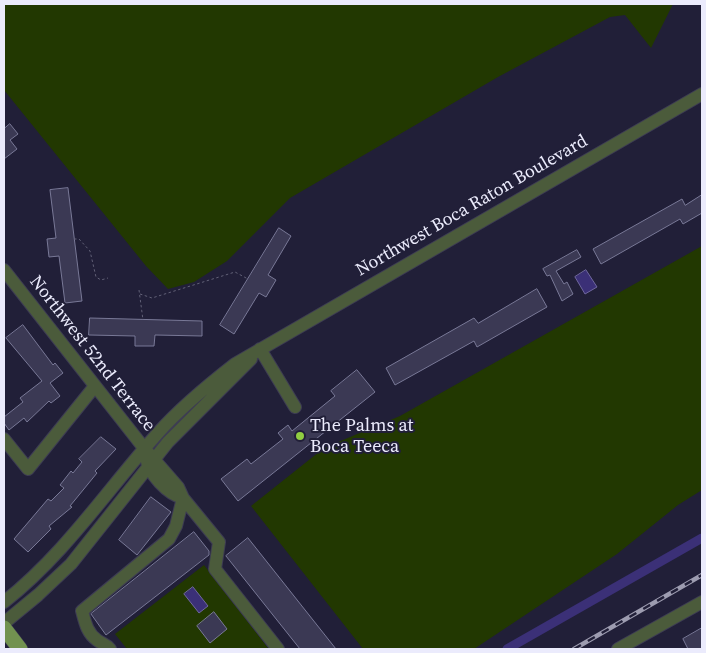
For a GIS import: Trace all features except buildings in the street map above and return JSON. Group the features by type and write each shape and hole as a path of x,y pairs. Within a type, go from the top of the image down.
{"main road":[{"path":"4,628 20,649"}],"street":[{"name":"Northwest Boca Raton Boulevard","path":"4,602 55,556 90,516 144,448 198,394 235,364 702,94"},
{"name":"Northwest 52nd Terrace","path":"4,270 144,448"},
{"name":"Northwest Boca Raton Boulevard","path":"4,623 71,564 151,463 206,403 260,349"},
{"path":"260,349 295,408"},
{"path":"4,439 28,469 95,386"},
{"path":"144,448 170,493 183,498 219,542 215,569 278,649"},
{"path":"110,649 106,644 97,640 86,628 82,611 169,539 176,526 183,498"},
{"path":"618,649 702,602"}],"path":[{"path":"74,239 80,238 87,246 96,277 104,280 108,278"},
{"path":"140,294 152,298 235,272 248,280"},
{"path":"139,290 142,320"}],"green space":[{"path":"4,4 673,4 651,48 625,15 610,17 498,77 290,198 227,261 194,282 168,289 146,266 4,90"},
{"path":"702,246 702,490 678,505 617,554 474,649 363,649 251,506 324,448 400,416"},
{"path":"204,565 269,649 127,649 115,634"}],"shaded area":[{"path":"586,270 597,287 585,294 575,277"},
{"path":"193,587 208,606 199,613 184,594"}],"waterway":[{"path":"507,649 702,538"}],"railway":[{"path":"574,649 702,575"}],"place":[{"name":"The Palms at Boca Teeca","path":"300,436"}]}
